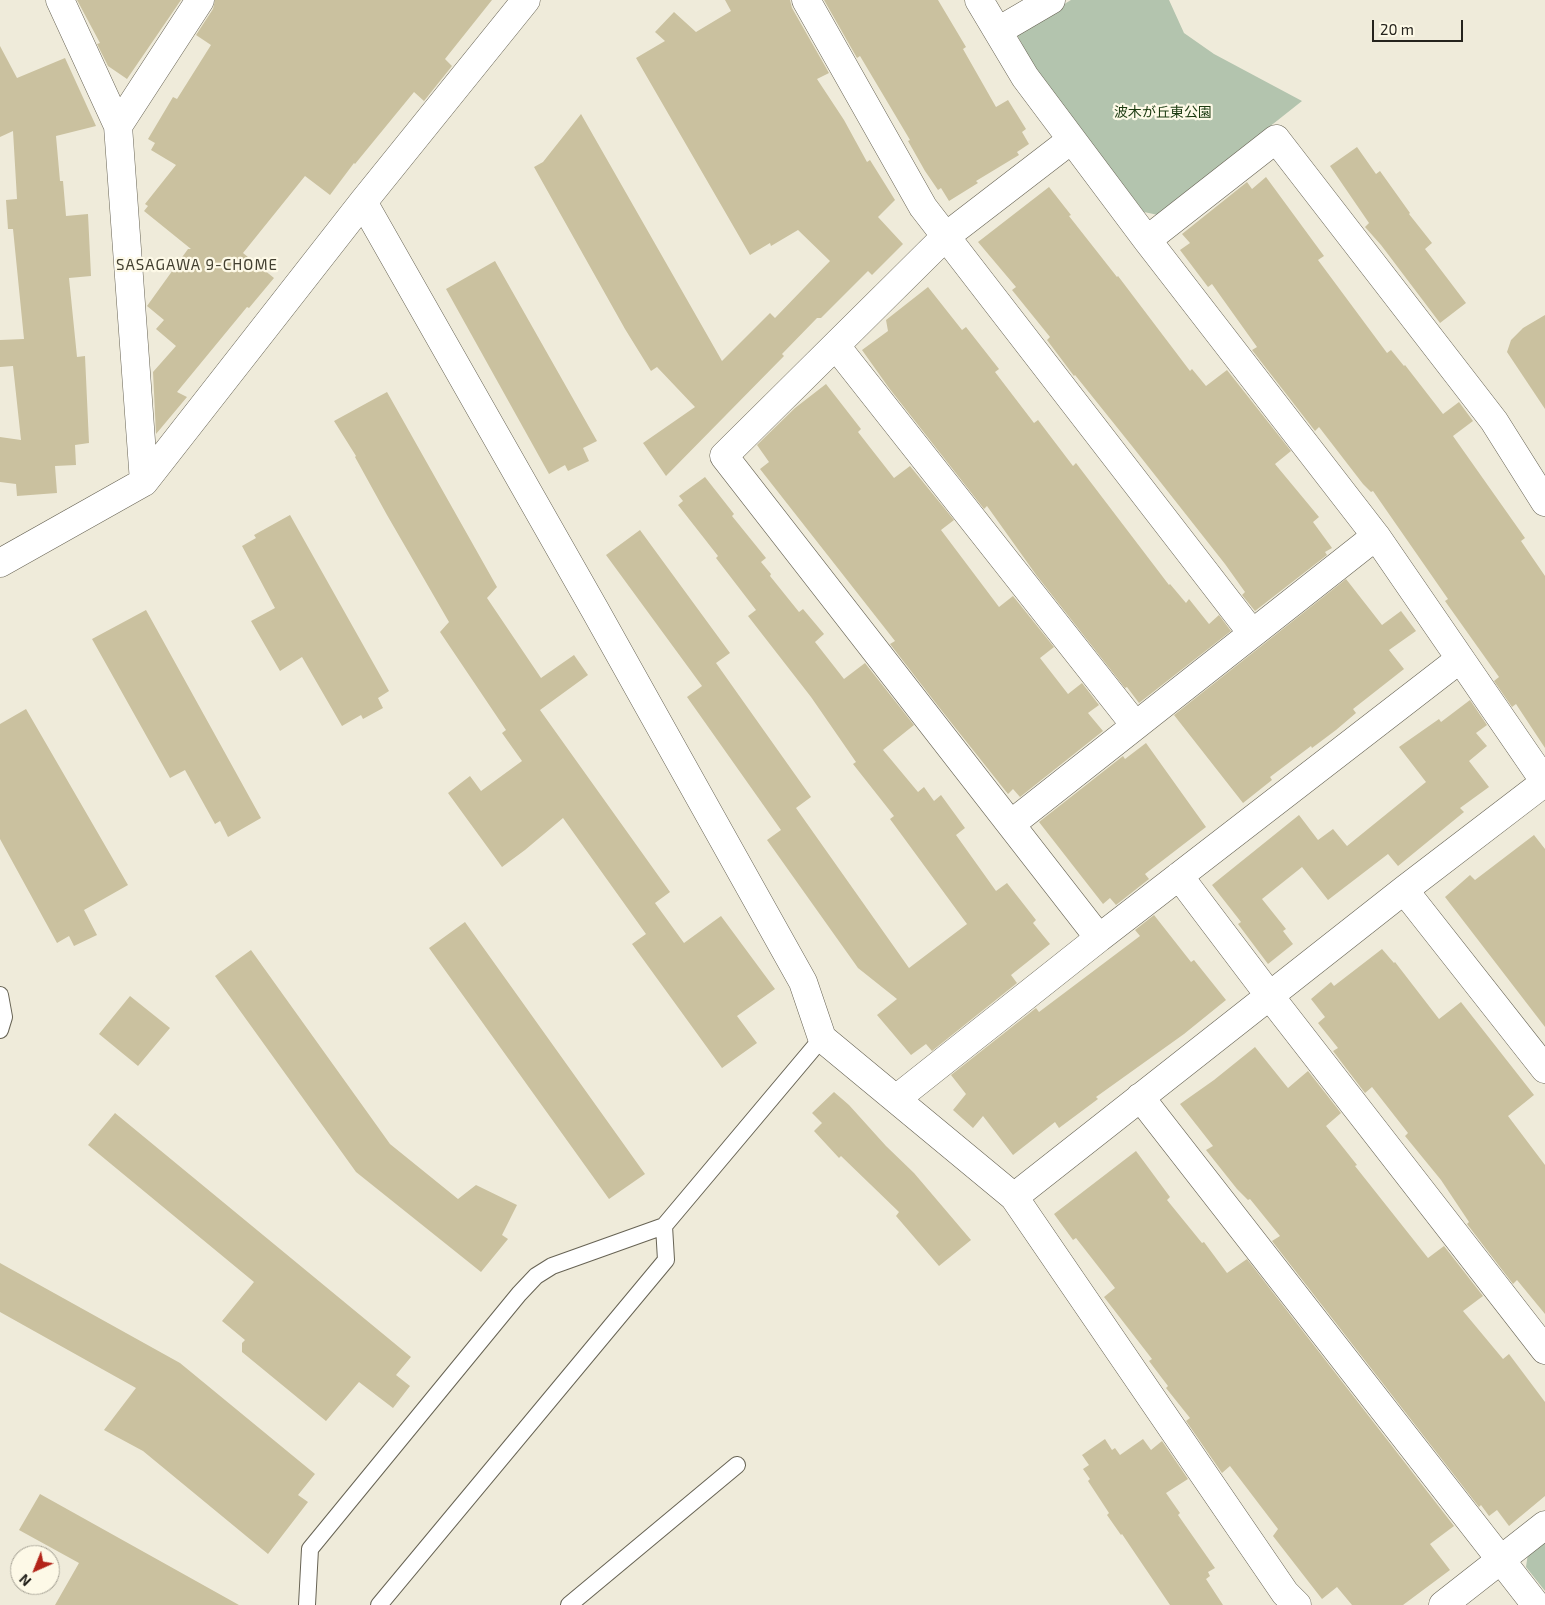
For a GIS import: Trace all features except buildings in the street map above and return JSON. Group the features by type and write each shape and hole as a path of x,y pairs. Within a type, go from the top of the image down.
{"street":[{"path":"60,0 118,126 144,482"},
{"path":"118,126 200,0"},
{"path":"0,563 144,482 526,0"},
{"path":"806,0 923,207 1252,632"},
{"path":"979,0 1025,77 1147,240 1376,536 1544,780 1014,1197"},
{"path":"998,31 1051,0"},
{"path":"1147,240 1276,139 1494,421 1545,502"},
{"path":"1072,140 945,236 724,456 1099,938"},
{"path":"364,202 799,974 822,1038 1014,1197 1285,1593 1297,1605"},
{"path":"836,346 1135,725"},
{"path":"1011,824 1376,536"},
{"path":"896,1099 1099,938 1460,659"},
{"path":"1180,876 1269,995 1545,1350"},
{"path":"1404,890 1545,1069"},
{"path":"1140,1097 1536,1605"},
{"path":"1443,1605 1545,1525"}],"lane":[{"path":"0,995 4,1016 0,1030"},
{"path":"307,1605 310,1549 519,1294 536,1276 552,1266 664,1226 822,1038"},
{"path":"379,1605 666,1260 664,1226"},
{"path":"569,1605 737,1465"}],"green space":[{"name":"波木が丘東公園","path":"1071,0 1169,0 1184,33 1214,54 1302,101 1158,215 1144,212 1039,76 1016,33"},
{"path":"1545,1540 1545,1591 1526,1567 1528,1553"}],"district":[{"name":"SASAGAWA 9-CHOME","path":"197,265"}]}
